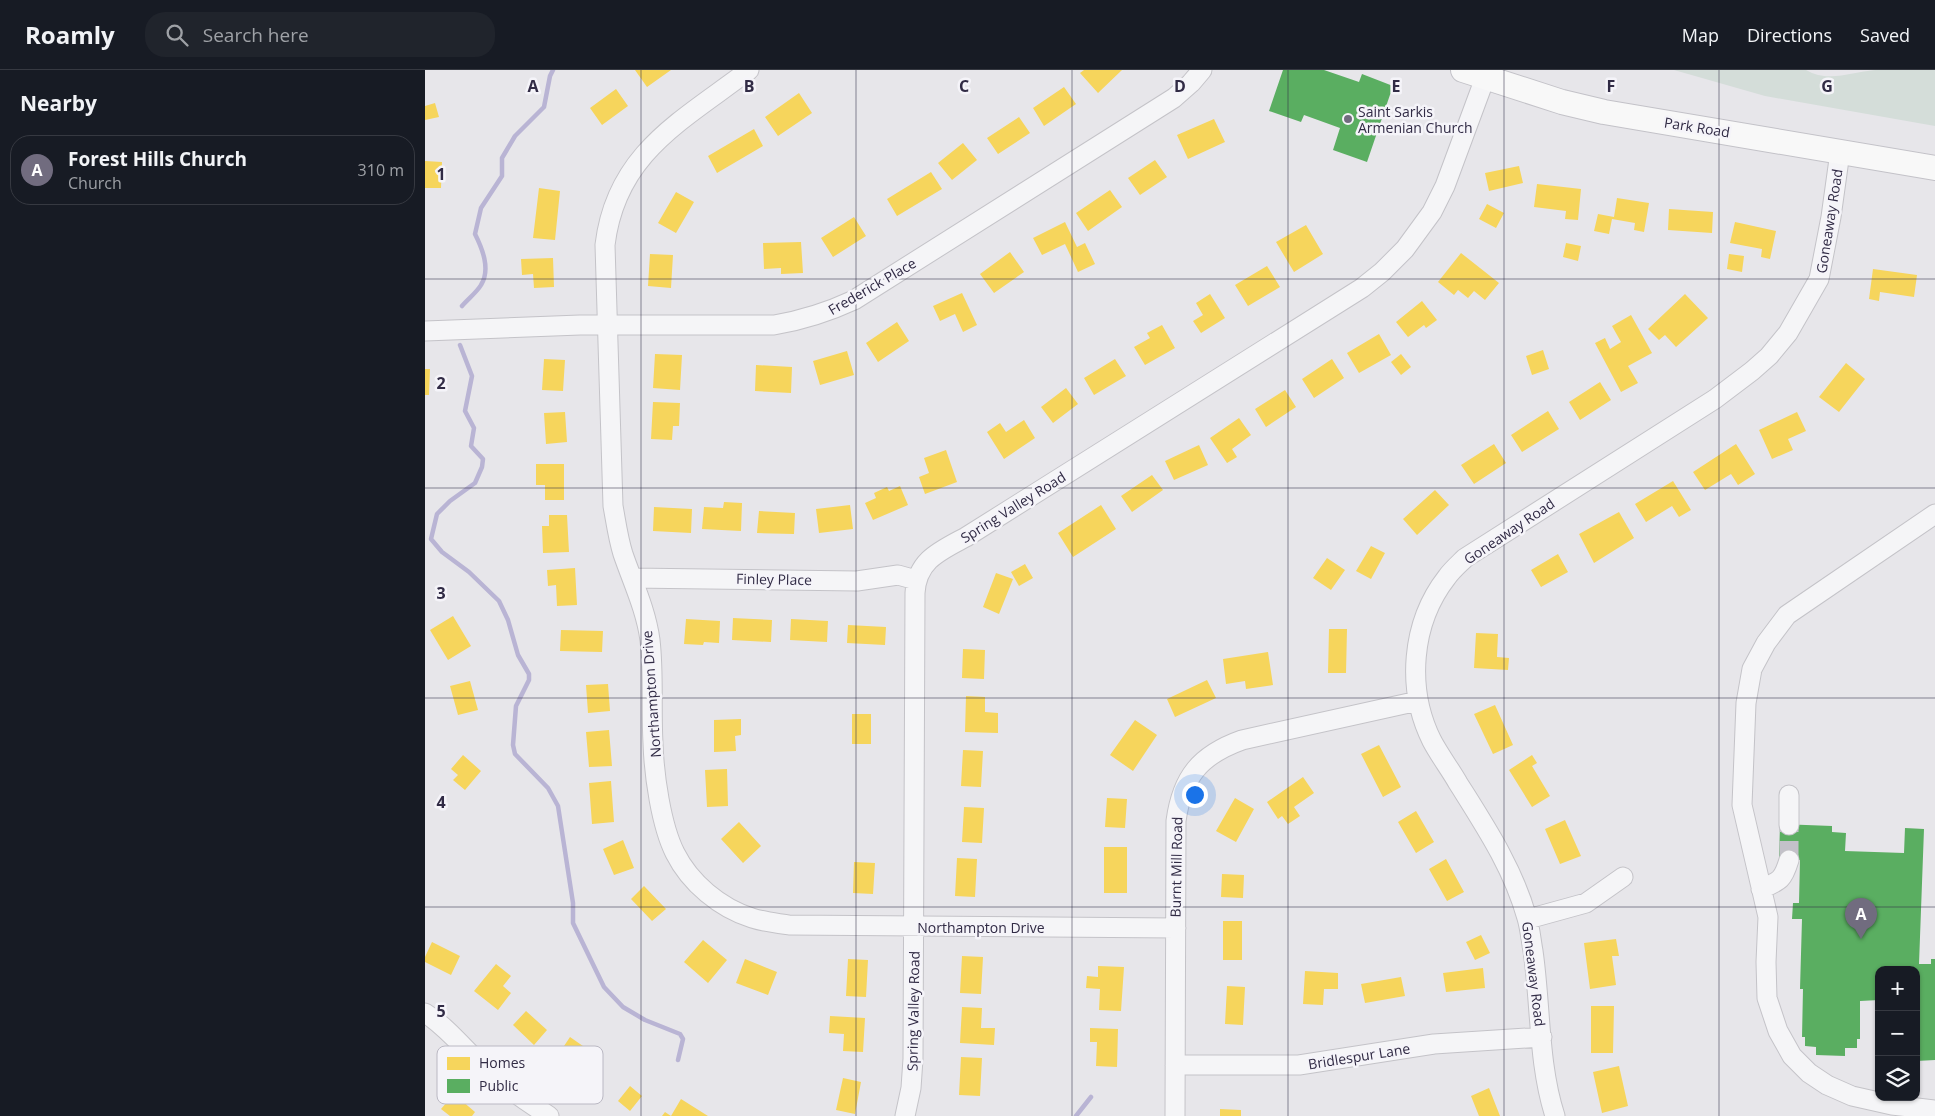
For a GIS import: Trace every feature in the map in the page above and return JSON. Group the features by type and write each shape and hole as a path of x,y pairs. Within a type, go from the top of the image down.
{"main road":[{"name":"Park Road","path":"1463,70 1563,102 1604,112 1935,168"}],"street":[{"name":"Northampton Drive","path":"749,70 651,146 626,178 613,205 606,231 613,506 619,538 643,608 650,640 653,673 653,744 658,791 668,836 675,854 692,877 719,902 741,914 789,925 1175,928"},
{"name":"Frederick Place","path":"425,330 607,325 774,325 802,321 829,312 854,300 1174,98 1202,70"},
{"name":"Spring Valley Road","path":"905,1116 911,1088 913,1059 915,580 923,567 935,554 966,537 1362,288 1382,272 1405,249 1433,212 1445,186 1485,78"},
{"name":"Goneaway Road","path":"1555,1116 1547,1088 1536,973 1528,919 1509,868 1492,837 1432,742 1418,701 1415,661 1418,640 1425,615 1435,594 1447,576 1465,558 1715,399 1757,366 1787,333 1819,279 1831,217 1840,152"},
{"path":"1935,514 1787,615 1766,643 1752,670 1746,703 1742,805 1768,917 1767,998 1778,1031 1792,1056 1809,1073 1827,1086 1852,1096 1892,1106 1935,1110"},
{"name":"Finley Place","path":"632,578 857,581 898,575 915,580"},
{"name":"Burnt Mill Road","path":"1175,1116 1176,821 1181,794 1196,768 1210,755 1241,740 1418,701"},
{"path":"1789,795 1789,825"},
{"path":"1761,889 1778,882 1785,875 1789,860"},
{"path":"1528,919 1586,903 1623,877"},
{"path":"425,1013 463,1046"},
{"name":"Bridlespur Lane","path":"1175,1065 1299,1065 1434,1044 1541,1037"},
{"path":"532,1104 549,1116"}],"shaded area":[{"path":"1674,70 1806,70 1823,76 1840,76 1875,70 1935,70 1935,126 1765,96"}],"building: Homes":[{"path":"635,70 671,70 647,87"},
{"path":"1084,70 1122,70 1098,93 1080,73"},
{"path":"1064,87 1076,104 1044,126 1033,108"},
{"path":"616,89 628,106 602,125 590,108"},
{"path":"799,93 812,113 778,136 765,117"},
{"path":"435,103 439,117 425,120 425,106"},
{"path":"1019,117 1030,133 998,154 987,138"},
{"path":"1214,119 1225,142 1188,159 1177,135"},
{"path":"754,129 763,146 717,173 708,156"},
{"path":"963,143 977,160 952,180 938,163"},
{"path":"1155,160 1167,177 1140,195 1128,178"},
{"path":"425,161 442,162 441,188 425,188"},
{"path":"1519,166 1523,183 1489,191 1485,173"},
{"path":"931,172 942,189 897,216 887,199"},
{"path":"1537,184 1581,189 1578,220 1565,219 1566,211 1534,207"},
{"path":"539,188 560,191 555,240 533,238"},
{"path":"1110,190 1122,207 1088,231 1076,213"},
{"path":"676,192 694,202 676,233 658,223"},
{"path":"1617,198 1649,203 1644,232 1634,230 1635,223 1612,219 1609,234 1594,231 1598,214 1614,217"},
{"path":"1487,204 1504,213 1496,228 1479,219"},
{"path":"1669,209 1713,212 1712,233 1668,230"},
{"path":"854,217 866,236 833,257 821,238"},
{"path":"1065,222 1077,247 1085,243 1095,264 1078,272 1065,244 1042,255 1033,238"},
{"path":"1735,222 1776,231 1770,259 1761,257 1762,249 1730,243"},
{"path":"1306,225 1323,254 1294,272 1276,242"},
{"path":"801,242 803,273 781,274 781,268 764,269 763,243"},
{"path":"1566,243 1581,246 1578,261 1563,257"},
{"path":"1010,252 1024,272 994,293 980,274"},
{"path":"1461,253 1499,283 1485,300 1474,291 1468,298 1458,290 1454,295 1438,282"},
{"path":"650,254 673,255 671,288 648,286"},
{"path":"1729,254 1744,256 1742,272 1727,269"},
{"path":"553,258 554,287 534,288 533,274 522,275 521,259"},
{"path":"1267,266 1280,287 1248,306 1235,285"},
{"path":"1873,269 1917,275 1914,297 1880,292 1879,301 1869,299"},
{"path":"962,293 977,325 963,332 955,314 940,321 933,306"},
{"path":"1210,294 1225,318 1201,333 1193,321 1203,315 1196,303"},
{"path":"1685,294 1708,318 1676,347 1665,335 1659,340 1648,329"},
{"path":"1422,301 1437,320 1426,328 1424,325 1408,337 1396,322"},
{"path":"1631,315 1652,353 1628,366 1638,383 1621,392 1595,343 1605,338 1610,349 1621,342 1612,326"},
{"path":"897,322 909,341 878,362 866,343"},
{"path":"1162,325 1175,348 1145,365 1134,347 1150,338 1147,333"},
{"path":"1379,334 1391,355 1359,373 1347,353"},
{"path":"1543,350 1549,369 1532,375 1526,356"},
{"path":"847,351 854,375 820,385 813,361"},
{"path":"655,354 682,355 680,390 653,388"},
{"path":"1401,354 1411,367 1401,375 1391,362"},
{"path":"544,359 565,360 563,391 542,390"},
{"path":"1115,359 1126,376 1094,395 1084,378"},
{"path":"1332,359 1344,378 1314,398 1302,379"},
{"path":"1846,363 1865,379 1839,412 1819,397"},
{"path":"756,365 792,367 791,393 755,391"},
{"path":"425,369 430,369 429,395 425,395"},
{"path":"1600,382 1611,400 1580,420 1569,402"},
{"path":"1066,388 1078,404 1053,423 1041,407"},
{"path":"1285,390 1296,407 1266,427 1255,409"},
{"path":"653,402 680,403 679,426 673,426 672,440 651,439"},
{"path":"1548,411 1559,429 1522,452 1511,435"},
{"path":"565,412 567,442 546,444 544,413"},
{"path":"1797,412 1806,431 1788,439 1793,450 1772,459 1759,430"},
{"path":"1239,418 1251,435 1232,449 1237,457 1227,463 1210,438"},
{"path":"1024,420 1035,438 1004,459 987,432 1000,423 1006,432"},
{"path":"1494,444 1506,463 1474,484 1461,465"},
{"path":"1736,444 1755,474 1738,485 1731,474 1705,490 1693,472"},
{"path":"1199,445 1208,465 1174,480 1165,461"},
{"path":"946,450 957,482 925,494 919,477 929,473 924,458"},
{"path":"536,464 564,464 564,500 545,500 545,485 536,485"},
{"path":"1152,475 1163,490 1132,512 1121,496"},
{"path":"1673,481 1691,510 1679,517 1672,506 1646,522 1635,504"},
{"path":"900,486 908,505 873,520 865,503 876,498 874,493 887,487 889,491"},
{"path":"1435,490 1449,505 1417,535 1403,519"},
{"path":"724,502 742,503 741,531 702,529 704,507 723,508"},
{"path":"850,505 853,529 819,533 816,509"},
{"path":"1101,505 1116,529 1073,557 1058,533"},
{"path":"654,507 692,509 691,533 653,531"},
{"path":"759,511 795,513 794,534 757,533"},
{"path":"1619,512 1634,538 1594,563 1579,534"},
{"path":"549,515 567,515 569,552 543,553 542,526 549,526"},
{"path":"1371,546 1385,553 1371,579 1356,571"},
{"path":"1558,554 1568,572 1541,587 1531,570"},
{"path":"1327,558 1345,570 1331,590 1313,578"},
{"path":"1025,564 1033,578 1019,586 1011,572"},
{"path":"575,568 577,605 557,606 556,585 548,586 547,570"},
{"path":"996,573 1013,579 999,614 983,607"},
{"path":"453,616 471,646 448,660 430,630"},
{"path":"733,618 772,620 771,642 732,640"},
{"path":"686,619 720,621 719,643 704,642 703,645 684,644"},
{"path":"791,619 828,621 827,642 790,640"},
{"path":"848,625 886,627 885,645 847,643"},
{"path":"1329,629 1347,629 1346,673 1328,673"},
{"path":"561,630 603,631 602,652 560,651"},
{"path":"1476,633 1498,634 1497,657 1509,658 1508,670 1474,668"},
{"path":"963,649 985,650 984,679 962,678"},
{"path":"1268,652 1273,685 1246,689 1245,681 1226,684 1223,659"},
{"path":"1207,680 1216,698 1175,717 1167,699"},
{"path":"470,681 478,710 458,715 450,686"},
{"path":"608,684 610,711 588,713 586,685"},
{"path":"966,696 985,697 985,712 998,713 998,733 965,732"},
{"path":"1495,705 1513,745 1493,754 1474,714"},
{"path":"852,714 871,714 871,744 852,744"},
{"path":"741,719 741,735 735,736 736,751 714,752 714,720"},
{"path":"1135,720 1157,735 1133,771 1110,755"},
{"path":"609,730 612,766 589,767 586,732"},
{"path":"1379,745 1401,787 1383,797 1361,754"},
{"path":"963,750 983,751 981,787 961,786"},
{"path":"463,755 481,771 465,790 453,780 458,775 451,769"},
{"path":"1532,755 1537,763 1532,766 1550,796 1532,807 1509,770"},
{"path":"727,769 728,806 707,807 705,770"},
{"path":"1303,777 1314,793 1294,807 1300,816 1288,824 1282,816 1278,819 1267,802"},
{"path":"611,781 614,822 592,824 589,783"},
{"path":"1107,798 1127,799 1125,828 1105,827"},
{"path":"1235,798 1254,809 1236,842 1216,831"},
{"path":"964,807 984,808 982,843 962,842"},
{"path":"1416,811 1434,842 1416,853 1398,822"},
{"path":"1565,820 1581,856 1560,864 1545,829"},
{"path":"739,822 761,846 743,863 721,839"},
{"path":"623,840 634,868 614,875 603,849"},
{"path":"1104,847 1127,847 1127,893 1104,893"},
{"path":"957,858 977,859 975,897 955,896"},
{"path":"1446,859 1464,892 1447,901 1429,869"},
{"path":"854,862 875,863 873,894 853,893"},
{"path":"1222,874 1244,875 1243,898 1221,897"},
{"path":"644,886 666,909 652,921 631,899"},
{"path":"1223,921 1242,921 1242,960 1223,960"},
{"path":"1481,935 1490,953 1475,960 1466,942"},
{"path":"1616,939 1619,956 1612,956 1616,985 1590,989 1584,943"},
{"path":"703,940 727,960 708,983 684,962"},
{"path":"432,942 460,956 451,975 425,962 425,957"},
{"path":"962,956 983,957 981,994 960,993"},
{"path":"745,959 777,972 768,995 736,983"},
{"path":"848,959 868,960 866,997 846,996"},
{"path":"496,964 511,976 503,986 511,993 498,1010 474,991"},
{"path":"1098,966 1124,967 1121,1011 1099,1010 1100,989 1086,988 1087,976 1098,977"},
{"path":"1483,968 1485,988 1446,992 1443,973"},
{"path":"1305,971 1338,973 1338,989 1324,989 1323,1005 1303,1004"},
{"path":"1401,977 1405,996 1365,1003 1361,984"},
{"path":"1227,986 1245,987 1243,1025 1225,1024"},
{"path":"1591,1006 1614,1006 1613,1053 1591,1053"},
{"path":"962,1007 982,1008 981,1028 995,1028 994,1045 960,1043"},
{"path":"526,1011 547,1030 534,1045 513,1025"},
{"path":"830,1016 865,1018 863,1052 843,1051 844,1034 829,1033"},
{"path":"1090,1028 1118,1029 1117,1067 1096,1066 1097,1042 1090,1042"},
{"path":"570,1037 583,1046 564,1046"},
{"path":"961,1057 982,1058 980,1096 959,1095"},
{"path":"1619,1066 1628,1106 1602,1113 1593,1072"},
{"path":"843,1078 861,1082 855,1114 836,1110"},
{"path":"630,1086 642,1096 630,1111 618,1101"},
{"path":"1489,1088 1500,1116 1479,1116 1471,1096"},
{"path":"681,1099 708,1116 671,1116"},
{"path":"445,1104 466,1104 475,1112 472,1116 450,1116 441,1109"},
{"path":"1220,1109 1241,1110 1241,1116 1220,1116"},
{"path":"665,1112 671,1116 662,1116"}],"building: Public":[{"name":"Saint Sarkis Armenian Church","path":"1283,70 1324,70 1359,82 1362,74 1393,86 1367,162 1333,150 1340,128 1304,115 1301,122 1269,111"},
{"path":"1780,824 1832,826 1832,832 1846,833 1845,851 1904,853 1905,828 1924,829 1919,964 1931,964 1931,959 1935,959 1935,1060 1920,1061 1920,966 1875,966 1875,1000 1860,1001 1860,1039 1857,1039 1857,1048 1845,1048 1845,1056 1816,1055 1816,1047 1805,1046 1805,1037 1802,1037 1803,989 1800,989 1802,919 1792,919 1793,903 1799,903 1800,860 1779,860"}],"waterway":[{"path":"462,306 479,288 484,279 483,252 475,234 481,208 502,176 502,158 515,136 544,107 553,70"},
{"path":"460,345 472,376 465,411 474,428 471,446 483,459 482,467 475,483 450,501 437,514 431,539 442,552 469,572 499,601 508,620 518,655 529,674 529,680 516,706 513,745 515,754 548,788 558,806 573,903 573,923 604,987 623,1007 645,1020 680,1034 683,1039 678,1060"},
{"path":"1076,1116 1091,1097"}],"tunnel":[{"path":"1789,825 1789,860"}],"place":[{"name":"Saint Sarkis Armenian Church","path":"1348,119"},
{"name":"Forest Hills Church","path":"1861,939"}]}
